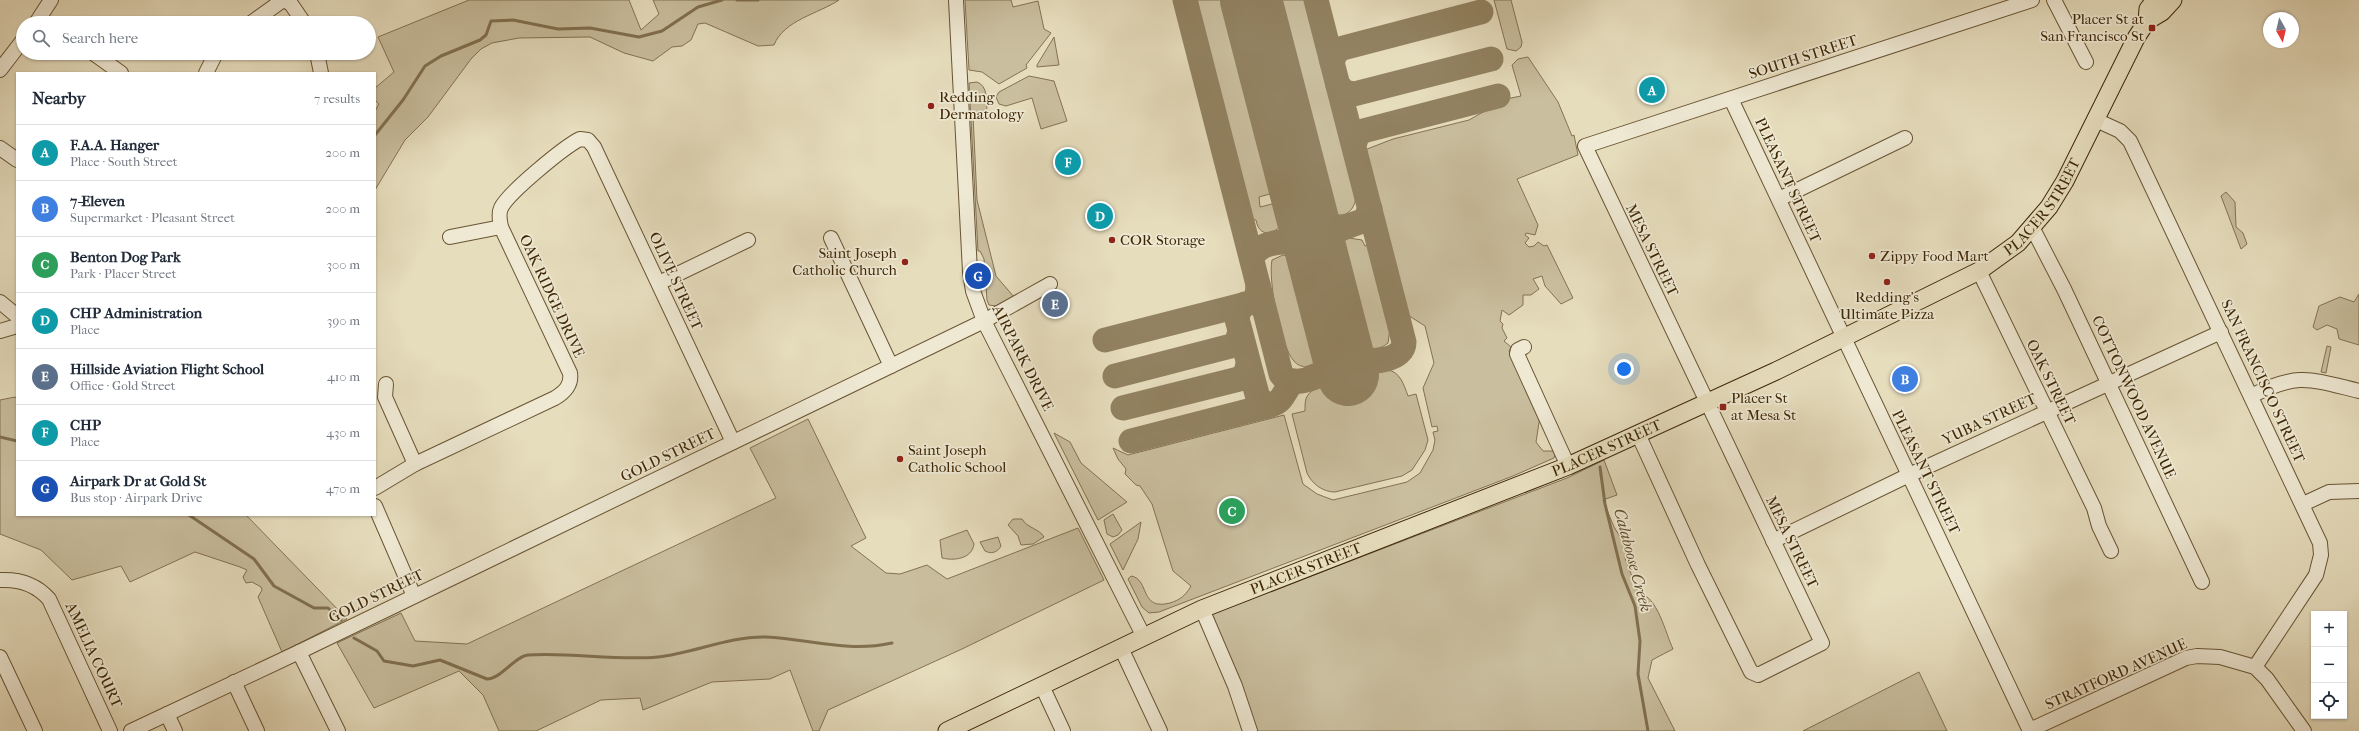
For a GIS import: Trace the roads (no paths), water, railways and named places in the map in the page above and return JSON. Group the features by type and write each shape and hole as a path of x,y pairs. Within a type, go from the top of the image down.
{"main road":[{"name":"PLACER STREET","path":"2147,21 2148,9 2156,0"},
{"name":"PLACER STREET","path":"958,729 1042,686 1202,609 1568,466 1707,403 1844,338 1979,271 2011,248 2032,229 2058,194 2136,38 2147,21 2162,12 2173,0"}],"street":[{"path":"44,16 51,0"},
{"path":"261,16 283,0 291,4 299,16"},
{"name":"AIRPARK DRIVE","path":"956,0 970,272 973,291 984,321 1144,636"},
{"name":"SOUTH STREET","path":"1585,146 2032,0"},
{"path":"2054,0 2086,62"},
{"path":"0,70 16,49"},
{"path":"103,60 120,72"},
{"path":"206,72 212,60"},
{"path":"318,60 321,72"},
{"name":"PLEASANT STREET","path":"1731,99 2030,731"},
{"name":"SAN FRANCISCO STREET","path":"2096,120 2120,131 2130,142 2303,504 2320,543 2318,568 2312,583 2255,668"},
{"name":"OAK RIDGE DRIVE","path":"376,487 415,464 555,398 564,393 568,387 570,376 564,358 500,227 500,209 509,197 573,142 584,138"},
{"name":"OLIVE STREET","path":"584,138 594,147 733,442"},
{"path":"1779,199 1905,138"},
{"name":"MESA STREET","path":"1585,146 1822,643 1758,675 1751,672 1638,434"},
{"path":"0,148 16,159"},
{"path":"450,237 500,227"},
{"name":"COTTONWOOD AVENUE","path":"2032,229 2110,385 2202,582"},
{"path":"831,238 891,366"},
{"path":"659,283 748,240"},
{"name":"OAK STREET","path":"1979,271 2046,412 2094,508 2099,526 2111,551"},
{"name":"GOLD STREET","path":"131,731 299,652 984,321 1050,284"},
{"path":"0,302 16,315"},
{"path":"0,331 16,326"},
{"name":"YUBA STREET","path":"1773,541 1909,475 2046,412 2110,385 2221,332"},
{"path":"1524,347 1518,350 1517,354 1568,466"},
{"path":"2251,396 2273,385 2297,379 2312,380 2359,391"},
{"path":"386,384 385,396 415,464"},
{"path":"2303,504 2329,492 2359,490"},
{"path":"376,508 414,596"},
{"name":"AMELIA COURT","path":"0,580 28,583 38,589 49,599 110,731"},
{"path":"1202,609 1234,686 1250,731"},
{"path":"1121,648 1160,731"},
{"path":"299,652 338,731"},
{"path":"0,657 35,731"},
{"name":"STRATFORD AVENUE","path":"2030,731 2191,657 2220,657 2255,668 2272,685 2304,731"},
{"path":"234,682 257,731"},
{"path":"1042,686 1063,731"},
{"path":"167,714 175,731"}],"waterway":[{"path":"376,134 403,100 425,66 441,56 480,40 486,35 491,21 513,20 558,29 590,28 639,37 662,31 698,7 722,0"},
{"path":"737,0 758,0"},
{"path":"0,437 16,441"},
{"name":"Calaboose Creek","path":"1600,467 1605,504 1622,574 1635,606 1640,641 1638,674 1648,731"},
{"path":"190,516 254,559 274,586 314,608 328,608 341,620"},
{"path":"354,638 377,651 384,661 413,666 440,660 487,679 503,672 518,659 528,655 544,654 626,658 658,657 752,637 782,638 860,647 892,643"}],"place":[{"name":"Placer St at San Francisco St","path":"2152,28"},
{"name":"F.A.A. Hanger","path":"1652,90"},
{"name":"Redding Dermatology","path":"931,106"},
{"name":"CHP","path":"1068,162"},
{"name":"CHP Administration","path":"1100,216"},
{"name":"COR Storage","path":"1112,240"},
{"name":"Zippy Food Mart","path":"1872,256"},
{"name":"Saint Joseph Catholic Church","path":"905,262"},
{"name":"Airpark Dr at Gold St","path":"978,276"},
{"name":"Redding's Ultimate Pizza","path":"1887,282"},
{"name":"Hillside Aviation Flight School","path":"1055,304"},
{"name":"7-Eleven","path":"1905,379"},
{"name":"Placer St at Mesa St","path":"1723,407"},
{"name":"Saint Joseph Catholic School","path":"900,459"},
{"name":"Benton Dog Park","path":"1232,511"}]}
